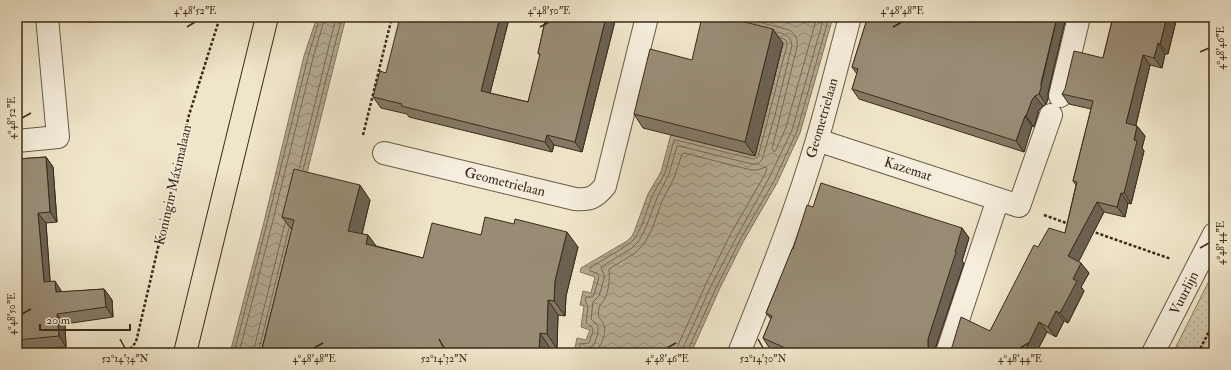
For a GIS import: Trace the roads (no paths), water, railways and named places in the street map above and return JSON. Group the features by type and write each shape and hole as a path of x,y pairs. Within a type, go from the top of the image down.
{"main road":[{"path":"186,353 266,17"}],"street":[{"path":"17,141 58,137 47,17"},
{"name":"Geometrielaan","path":"384,152 574,199 587,200 599,194 605,186 647,17"},
{"name":"Geometrielaan","path":"739,353 767,283 817,140 850,17"},
{"name":"Kazemat","path":"817,140 1019,206 1056,105 1079,17"},
{"path":"947,353 998,199"},
{"name":"Vuurlijn","path":"1153,353 1214,234"}],"water":[{"path":"317,17 346,17 262,353 230,353 264,222 304,56"},
{"path":"736,17 833,17 800,133 777,183 743,242 719,290 691,353 574,353 577,338 586,340 590,330 581,327 584,306 580,305 583,291 591,293 595,277 580,272 581,268 627,241 632,236 648,194 661,172 671,134 766,113 783,43 728,29"}]}
